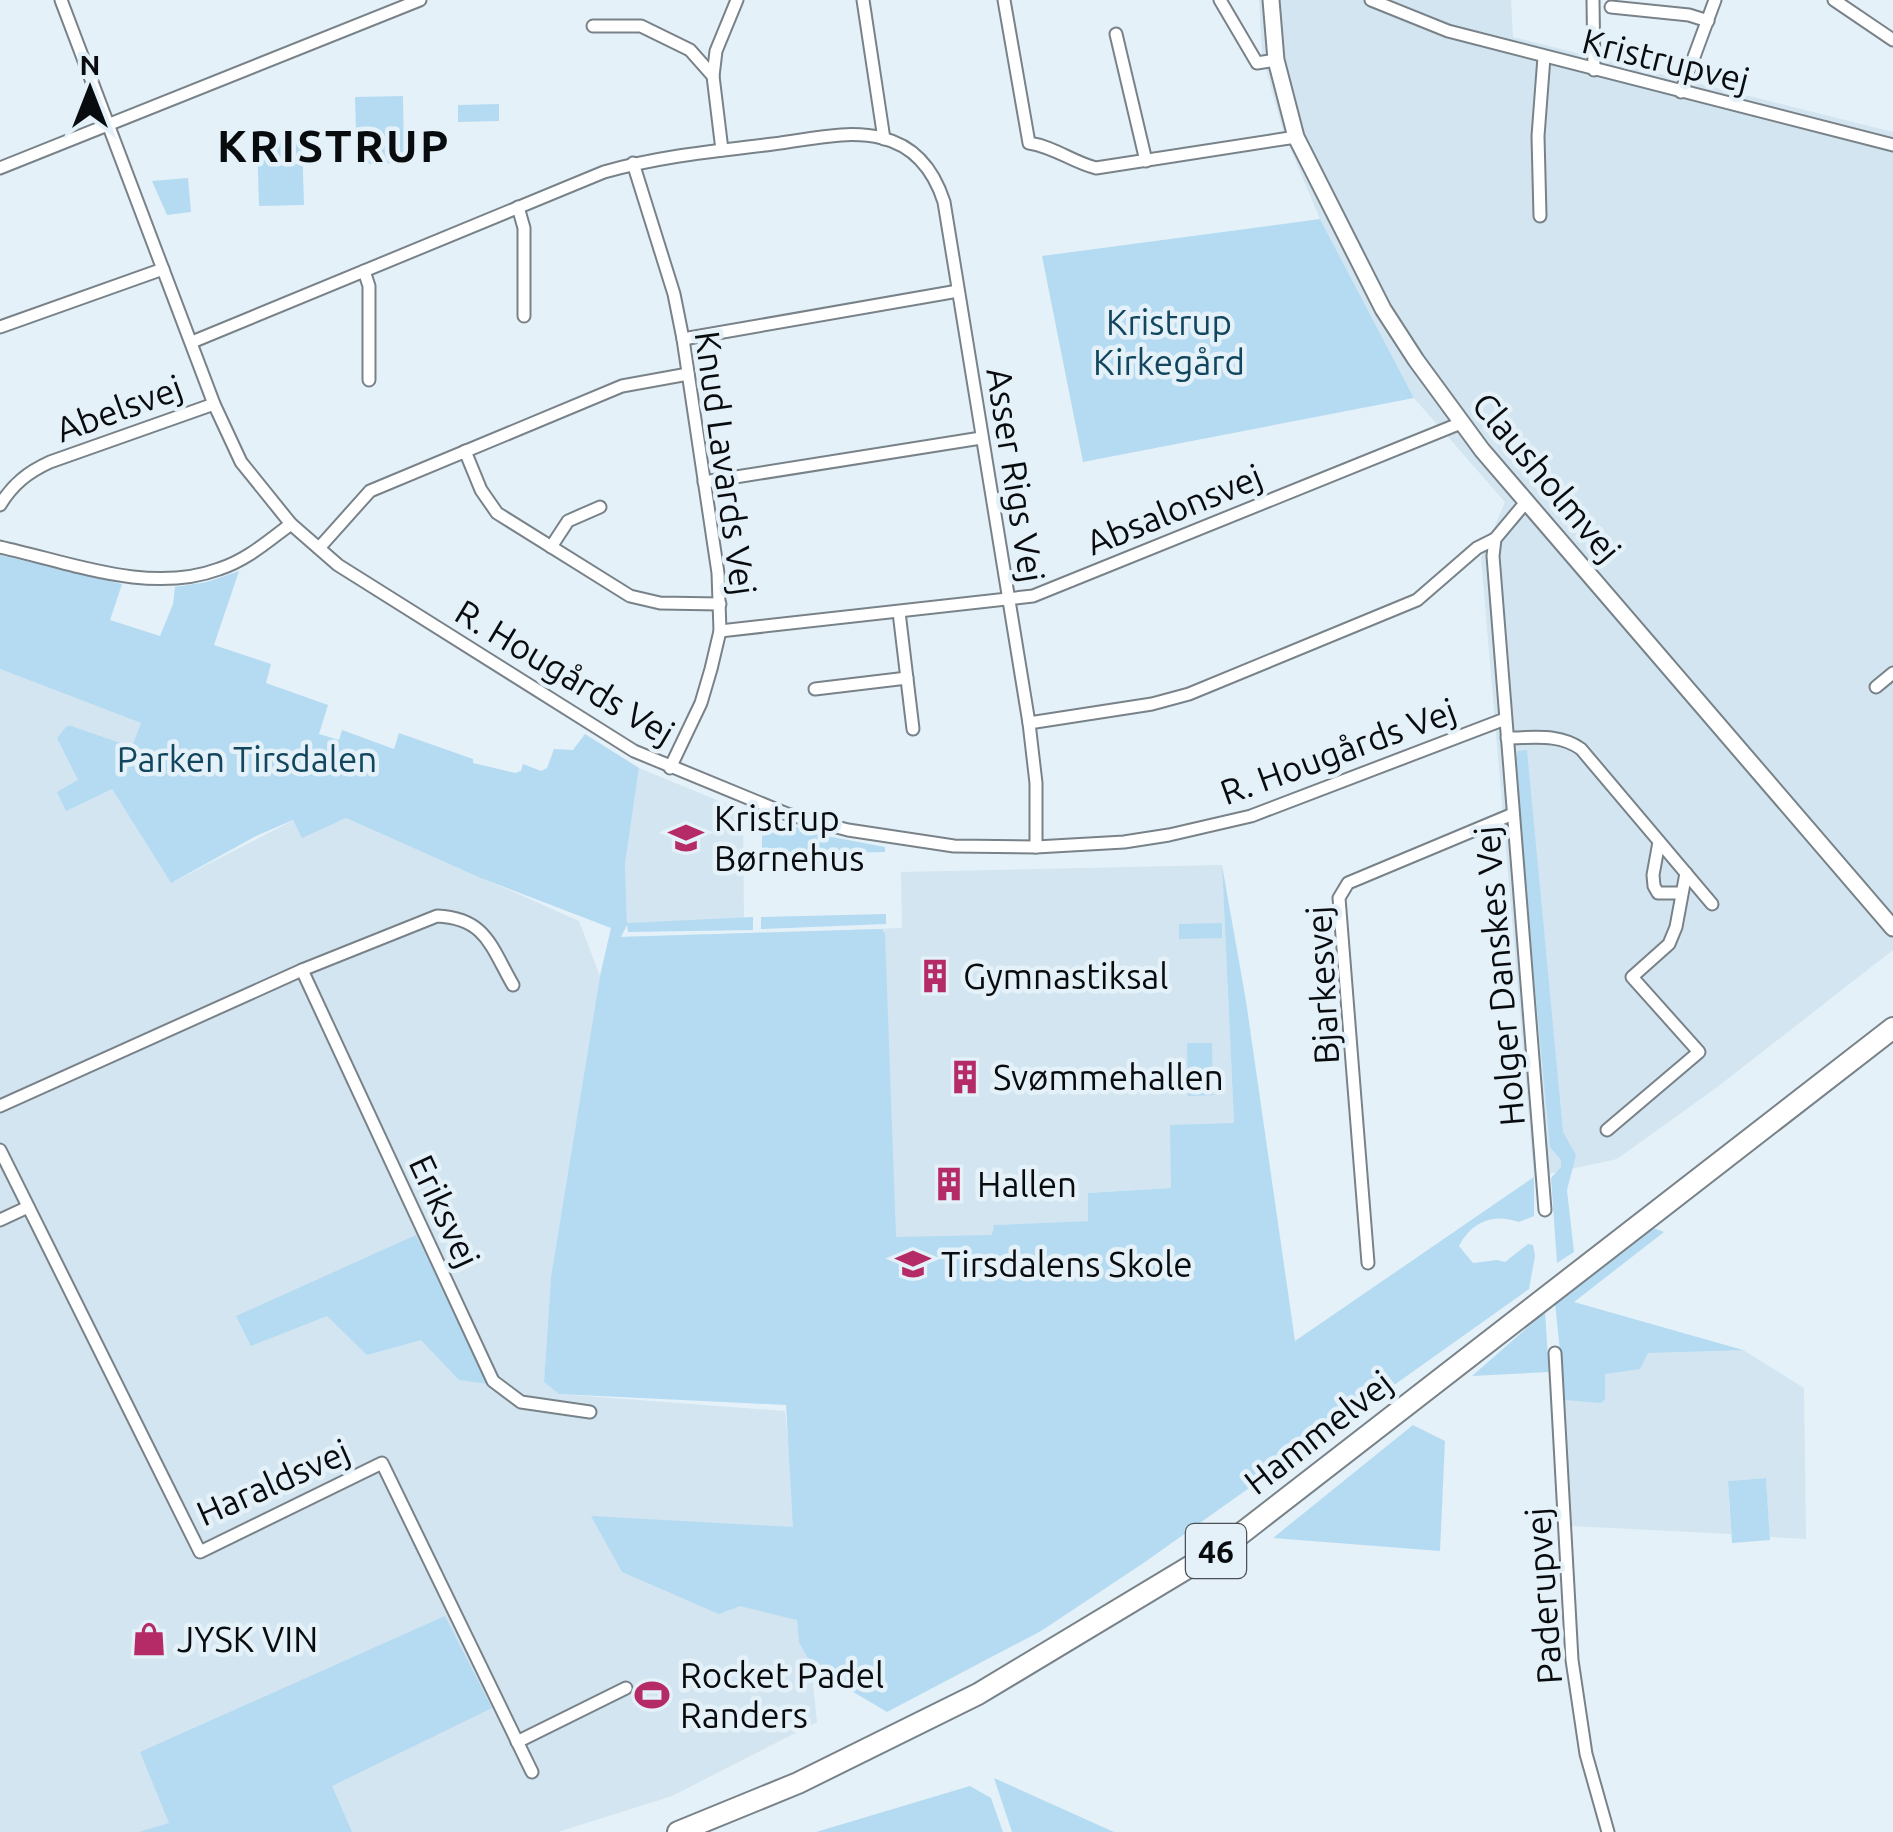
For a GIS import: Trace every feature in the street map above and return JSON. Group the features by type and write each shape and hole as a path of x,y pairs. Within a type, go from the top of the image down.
{"highway":[{"name":"Hammelvej","path":"678,1832 798,1783 978,1694 1229,1543 1893,1028"}],"street":[{"name":"R. Hougårds Vej","path":"61,0 214,404 242,462 291,524 338,565 634,751 786,814 848,830 954,846 1036,847 1124,842 1251,816 1505,719"},
{"path":"0,168 419,0"},
{"path":"722,150 712,76 716,51 737,0"},
{"path":"192,342 633,163 840,136 884,138 863,0"},
{"path":"1004,0 1029,143 1048,146 1096,168 1296,137"},
{"path":"1220,0 1257,63 1276,60"},
{"name":"Clausholmvej","path":"1271,0 1276,60 1296,137 1382,309 1461,423 1526,502 1893,928"},
{"name":"Kristrupvej","path":"1370,0 1448,31 1893,145"},
{"path":"1593,0 1594,70"},
{"path":"1681,92 1716,0"},
{"path":"1834,0 1893,40"},
{"path":"1611,7 1689,15 1708,21"},
{"path":"593,26 642,26 690,50 712,76"},
{"path":"1116,34 1146,161"},
{"path":"1540,216 1538,136 1544,57"},
{"name":"Asser Rigs Vej","path":"884,138 916,156 938,184 1029,722 1036,783 1036,847"},
{"name":"Knud Lavards Vej","path":"633,163 684,339 720,604 720,631 701,703 670,768"},
{"path":"518,207 524,228 524,316"},
{"path":"0,327 162,268"},
{"path":"364,270 369,286 369,380"},
{"path":"684,339 958,291"},
{"path":"319,548 370,491 622,386 688,374"},
{"name":"Abelsvej","path":"0,504 14,484 39,467 214,404"},
{"name":"Absalonsvej","path":"720,631 1033,596 1461,423"},
{"path":"704,482 981,438"},
{"path":"465,450 481,490 497,512 630,596 660,604 720,604"},
{"path":"1029,722 1152,704 1189,694 1417,600 1477,548 1496,539 1526,502"},
{"path":"551,547 568,522 600,507"},
{"path":"0,546 144,579 179,579 218,570 250,555 291,524"},
{"name":"Holger Danskes Vej","path":"1496,539 1493,556 1545,1210"},
{"path":"900,612 913,729"},
{"path":"1876,688 1893,673"},
{"path":"815,688 907,678"},
{"path":"1507,738 1568,740 1581,749 1712,904"},
{"name":"Bjarkesvej","path":"1368,1264 1339,898 1348,883 1513,814"},
{"path":"1659,842 1654,886 1658,893 1667,896 1680,893"},
{"path":"1607,1130 1699,1052 1632,978 1669,944 1676,928 1686,873"},
{"path":"0,1106 302,970 437,916 461,917 481,931 514,984"},
{"name":"Eriksvej","path":"302,970 494,1382 521,1402 590,1412"},
{"name":"Haraldsvej","path":"0,1150 200,1552 382,1463 532,1772"},
{"path":"0,1220 28,1207"},
{"name":"Paderupvej","path":"1555,1353 1572,1660 1586,1754 1608,1832"},
{"path":"517,1742 626,1688"}],"shaded area":[{"path":"1259,0 1511,0 1513,37 1893,132 1893,950 1716,1088 1617,1159 1534,1177 1481,558 1505,502 1414,398 1320,219 1283,131 1262,55"},
{"path":"0,669 175,736 102,773 171,883 294,820 302,837 346,818 579,921 600,976 551,1277 544,1382 559,1394 785,1411 817,1722 672,1796 558,1832 0,1832"},
{"name":"Kristrup Børnehus","path":"639,768 743,811 744,920 627,923 625,864"},
{"path":"1222,865 1234,1123 1171,1188 1088,1193 1089,1221 994,1225 994,1235 811,1393 620,937 902,928 901,872"},
{"path":"1644,1344 1743,1350 1804,1388 1806,1539 1770,1537 1766,1478 1728,1481 1731,1534 1571,1526 1563,1370"}],"green space":[{"path":"403,96 404,163 357,164 355,97"},
{"path":"499,104 499,121 458,122 458,105"},
{"path":"302,140 304,205 259,206 257,141"},
{"path":"188,178 191,212 167,215 152,181"},
{"name":"Kristrup Kirkegård","path":"1320,219 1414,398 1083,462 1042,256"},
{"name":"Parken Tirsdalen","path":"0,555 122,584 110,620 160,636 173,604 175,587 239,571 214,645 271,664 266,683 328,705 319,734 339,740 342,730 394,749 399,733 473,759 473,763 515,773 521,771 523,764 541,771 547,768 554,749 573,750 585,734 639,768 625,864 627,923 753,917 753,930 628,932 627,925 621,937 882,929 896,1237 992,1235 994,1225 1088,1221 1088,1193 1171,1188 1170,1125 1234,1123 1222,865 1246,1001 1295,1341 1534,1177 1534,1216 1519,1222 1500,1218 1484,1221 1470,1230 1459,1246 1473,1263 1505,1262 1528,1244 1533,1245 1529,1289 1145,1562 1041,1631 887,1712 813,1668 799,1642 797,1620 740,1606 719,1614 622,1572 591,1516 793,1527 786,1405 559,1394 544,1382 551,1277 611,928 481,878 346,818 302,838 293,820 171,883 112,789 66,811 57,792 78,780 57,738 67,726 132,747 141,723 0,669"},
{"path":"1527,750 1563,1132 1576,1155 1567,1190 1574,1252 1557,1263 1551,1178 1561,1167 1561,1160 1550,1147 1514,764 1518,751"},
{"path":"762,817 827,836 885,847 885,852 762,855"},
{"path":"886,914 886,924 761,929 761,917"},
{"path":"1222,923 1222,938 1179,939 1179,924"},
{"path":"1187,1043 1212,1043 1213,1095 1188,1096"},
{"path":"1115,1071 1115,1091 1078,1091 1078,1072"},
{"path":"1648,1226 1664,1232 1574,1302 1743,1350 1648,1353 1640,1369 1605,1374 1605,1399 1601,1403 1565,1400 1555,1303"},
{"path":"416,1235 489,1384 459,1380 421,1340 367,1355 327,1316 251,1346 236,1316"},
{"path":"1545,1312 1549,1372 1472,1376"},
{"path":"1413,1425 1445,1441 1440,1551 1273,1538"},
{"path":"1766,1478 1770,1540 1732,1543 1728,1481"},
{"path":"445,1616 492,1708 332,1786 352,1832 139,1832 169,1823 140,1752"},
{"path":"994,1778 1114,1832 1012,1832"},
{"path":"970,1786 991,1798 1003,1832 816,1832"}],"place":[{"name":"Kristrup Børnehus","path":"686,838"},
{"name":"Gymnastiksal","path":"935,976"},
{"name":"Svømmehallen","path":"965,1077"},
{"name":"Hallen","path":"949,1184"},
{"name":"Tirsdalens Skole","path":"913,1264"},
{"name":"JYSK VIN","path":"149,1639"},
{"name":"Rocket Padel Randers","path":"652,1695"}],"district":[{"name":"KRISTRUP","path":"334,145"}]}
